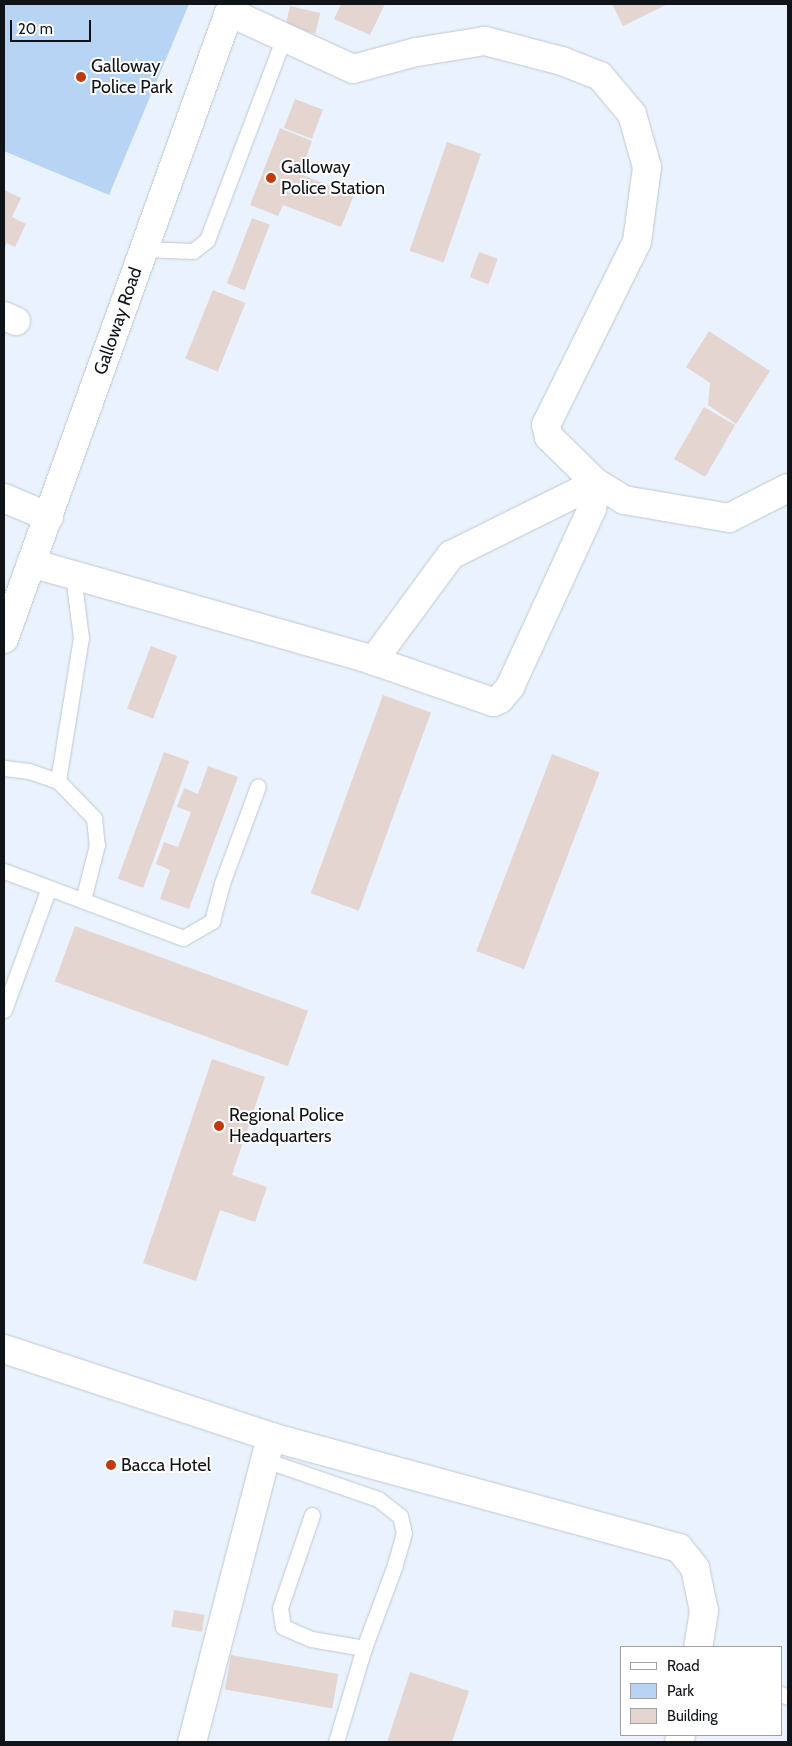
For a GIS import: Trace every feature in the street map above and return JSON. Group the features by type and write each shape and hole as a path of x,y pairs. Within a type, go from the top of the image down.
{"street":[{"path":"230,8 284,37 353,69 416,52 485,41 562,61 600,76 632,114 647,167 637,242 546,425 549,437 596,483 624,500 729,518 788,488"},
{"name":"Galloway Road","path":"4,639 230,8"},
{"path":"31,563 373,661 486,702 500,699 510,687 592,509 596,483"},
{"path":"373,661 451,555 596,483"},
{"path":"4,498 49,517"},
{"path":"4,1349 268,1449 679,1548 695,1568 704,1611 698,1646"},
{"path":"192,1742 268,1449"}],"lane":[{"path":"143,249 193,251 207,240 284,37"},
{"path":"58,781 81,638 73,575"},
{"path":"4,768 29,771 58,781 94,818 97,845 84,900"},
{"path":"4,871 182,938 212,921 222,883 258,786"},
{"path":"4,1010 49,888"},
{"path":"268,1449 378,1500 400,1516 404,1533 364,1648 336,1742"},
{"path":"312,1515 280,1608 283,1627 311,1640 364,1648"}],"green space":[{"name":"Galloway Police Park","path":"4,4 189,4 109,195 4,151"}],"building":[{"path":"341,4 385,4 370,35 334,19"},
{"path":"612,4 668,4 623,26"},
{"path":"290,6 320,13 315,33 285,26"},
{"path":"295,99 323,110 312,139 284,128"},
{"path":"280,128 312,141 300,174 354,195 341,227 283,205 278,216 250,205"},
{"path":"447,142 481,154 444,262 410,251"},
{"path":"4,190 21,198 12,217 26,224 15,247 7,243 4,249"},
{"path":"252,218 270,225 245,290 227,283"},
{"path":"479,252 498,259 489,284 470,277"},
{"path":"213,290 245,303 218,372 185,359"},
{"path":"709,331 770,371 736,424 708,405 710,383 686,367"},
{"path":"704,407 735,425 705,477 674,459"},
{"path":"151,646 177,656 153,719 127,709"},
{"path":"383,695 431,712 359,911 311,893"},
{"path":"164,752 189,761 143,888 118,879"},
{"path":"552,754 600,772 524,969 476,951"},
{"path":"208,766 238,777 189,909 160,899 170,870 156,864 164,842 178,847 191,812 177,807 184,788 198,794"},
{"path":"75,926 308,1011 288,1066 55,981"},
{"name":"Regional Police Headquarters","path":"212,1059 265,1077 232,1175 267,1187 255,1222 220,1210 196,1281 143,1263"},
{"path":"174,1610 205,1615 202,1632 171,1627"},
{"path":"231,1655 338,1674 332,1708 225,1689"},
{"path":"410,1672 469,1691 452,1742 387,1742"}],"place":[{"name":"Galloway Police Park","path":"81,77"},
{"name":"Galloway Police Station","path":"271,178"},
{"name":"Regional Police Headquarters","path":"219,1126"},
{"name":"Bacca Hotel","path":"111,1465"}]}
